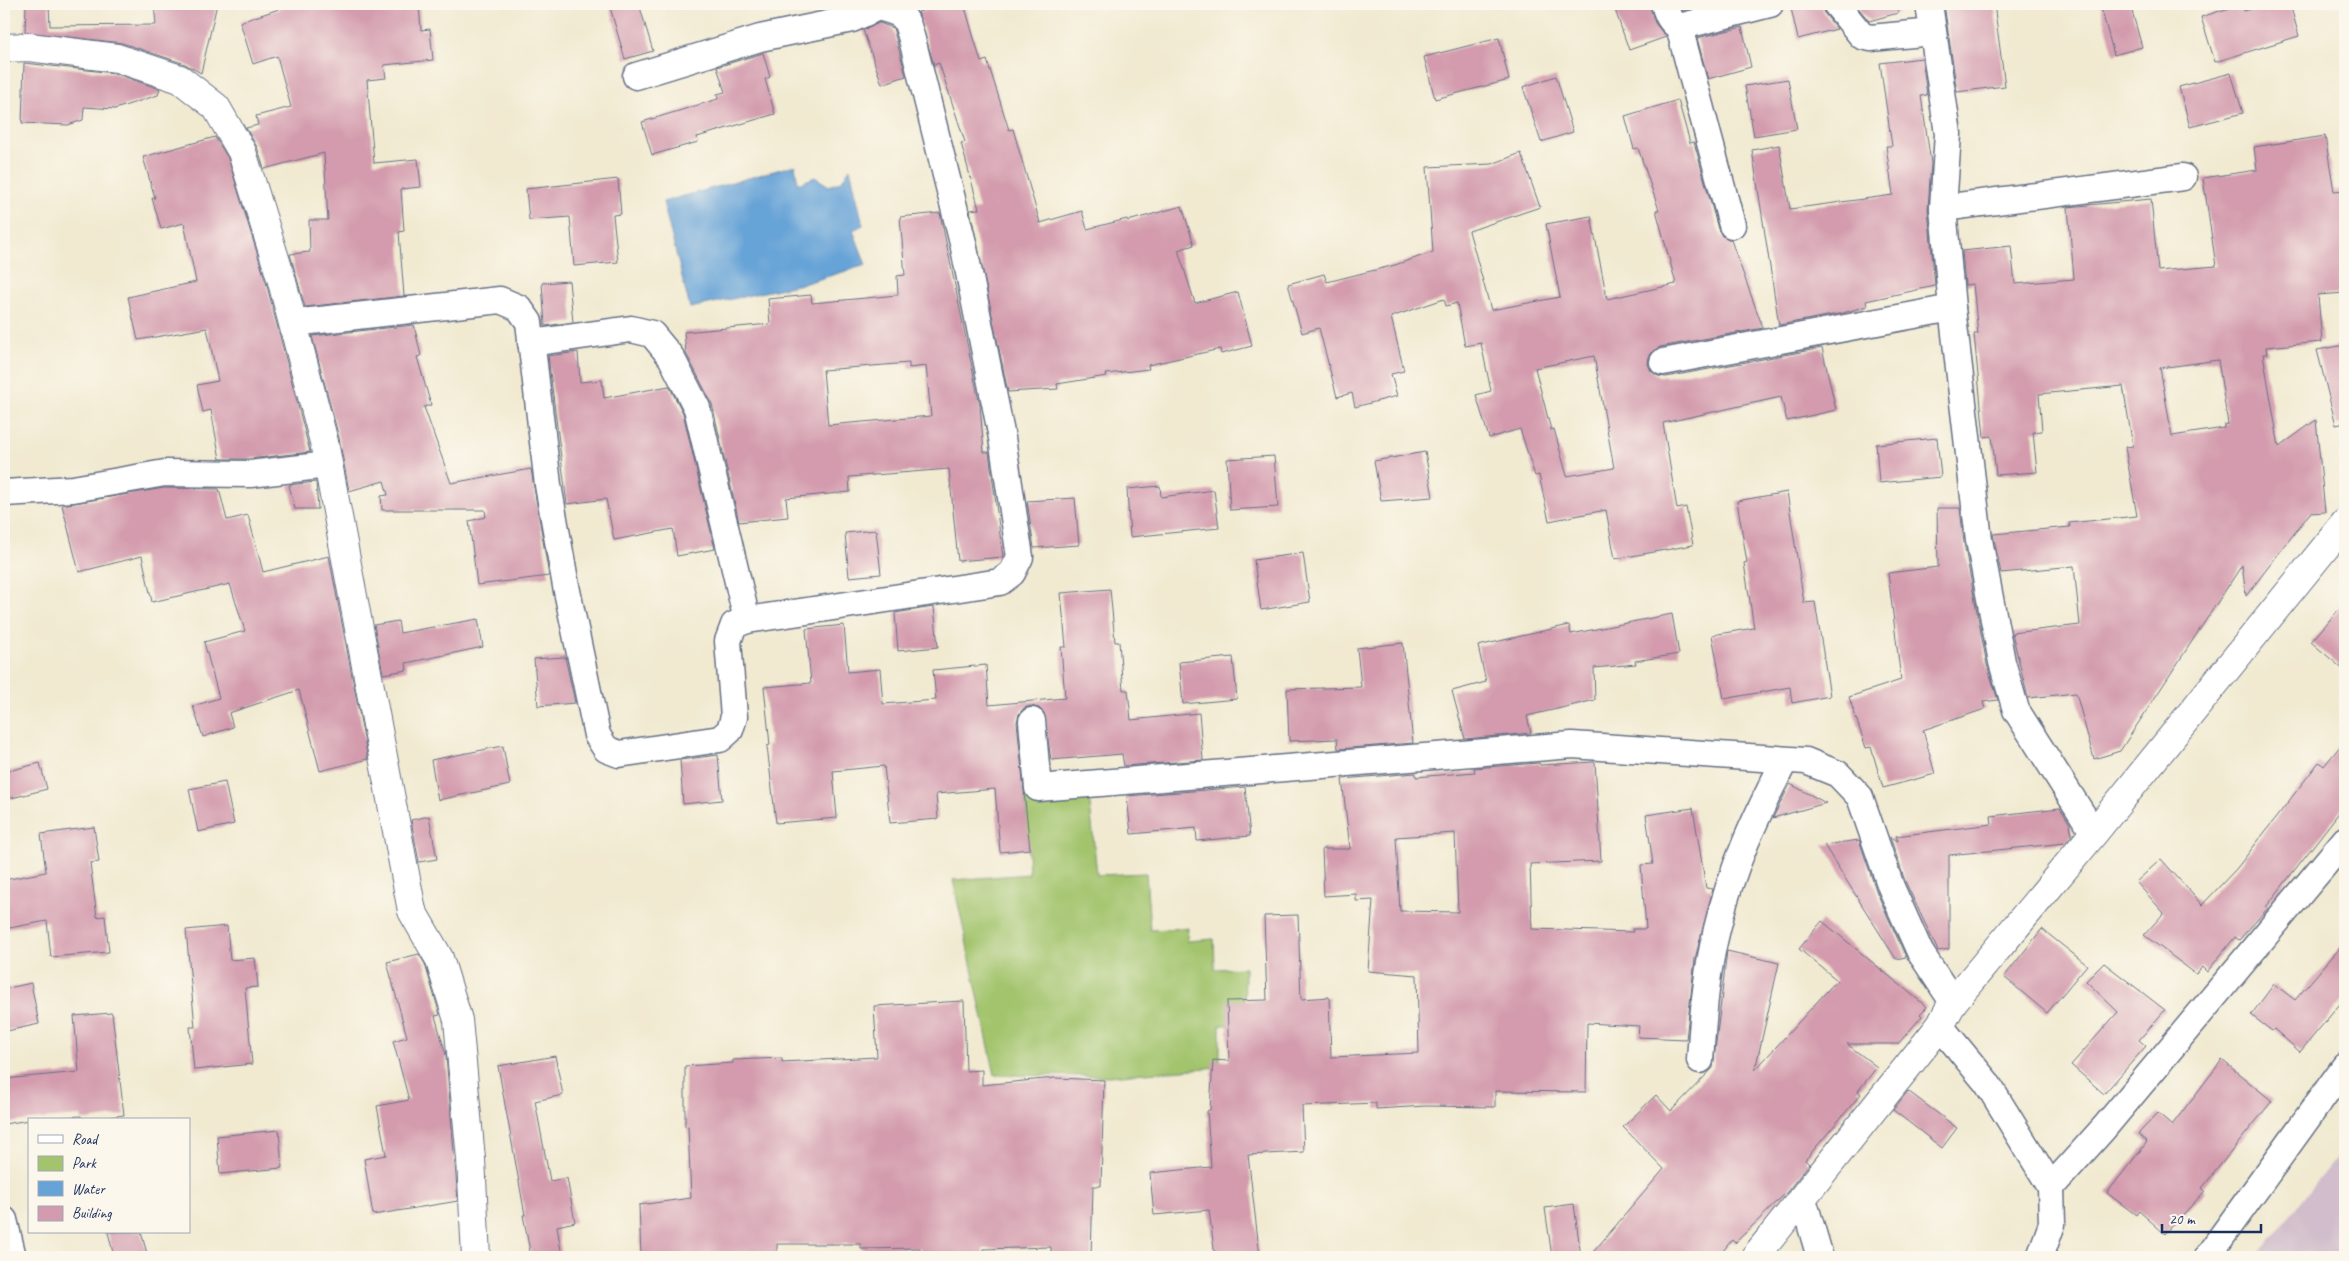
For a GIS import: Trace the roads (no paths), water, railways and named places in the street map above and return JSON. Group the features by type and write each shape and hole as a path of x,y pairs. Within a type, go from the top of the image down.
{"street":[{"path":"1664,4 1668,16 1678,27 1732,225"},
{"path":"1678,27 1770,4"},
{"path":"1836,4 1862,36 1871,38 1933,32"},
{"path":"1929,4 1948,134 1943,208 1952,308 1979,540 2002,662 2016,710 2094,833"},
{"path":"293,323 500,300 519,308 528,322 548,485 566,586 598,735 606,749 619,754 720,739 730,730 734,717 728,641 734,625 747,620 1000,582 1012,573 1020,556 1002,438 963,243 907,21 900,12 877,5 852,19 760,38 636,76"},
{"path":"4,48 29,47 117,58 180,79 216,107 242,152 293,323 328,465 412,911 438,958 458,1020 471,1159 476,1257"},
{"path":"1943,208 2183,177"},
{"path":"1663,362 1952,308"},
{"path":"531,343 631,329 652,334 671,358 697,408 747,620"},
{"path":"4,493 73,489 165,473 250,474 328,465"},
{"path":"1755,1257 1940,1026 1953,1002 2094,833 2345,523"},
{"path":"1032,722 1038,788 1572,745 1806,761 1838,774 1860,797 1891,887 1920,952 1953,1002"},
{"path":"1700,1060 1705,996 1716,929 1736,865 1785,760"},
{"path":"2051,1187 2104,1128 2345,840"},
{"path":"1940,1026 1987,1083 2051,1187 2052,1224 2040,1257"},
{"path":"2207,1257 2345,1066"},
{"path":"1803,1199 1820,1257"},
{"path":"4,1220 13,1257"}],"water":[{"path":"795,165 798,184 815,177 829,186 842,181 850,168 863,225 853,230 866,265 806,283 690,308 663,202"}]}
